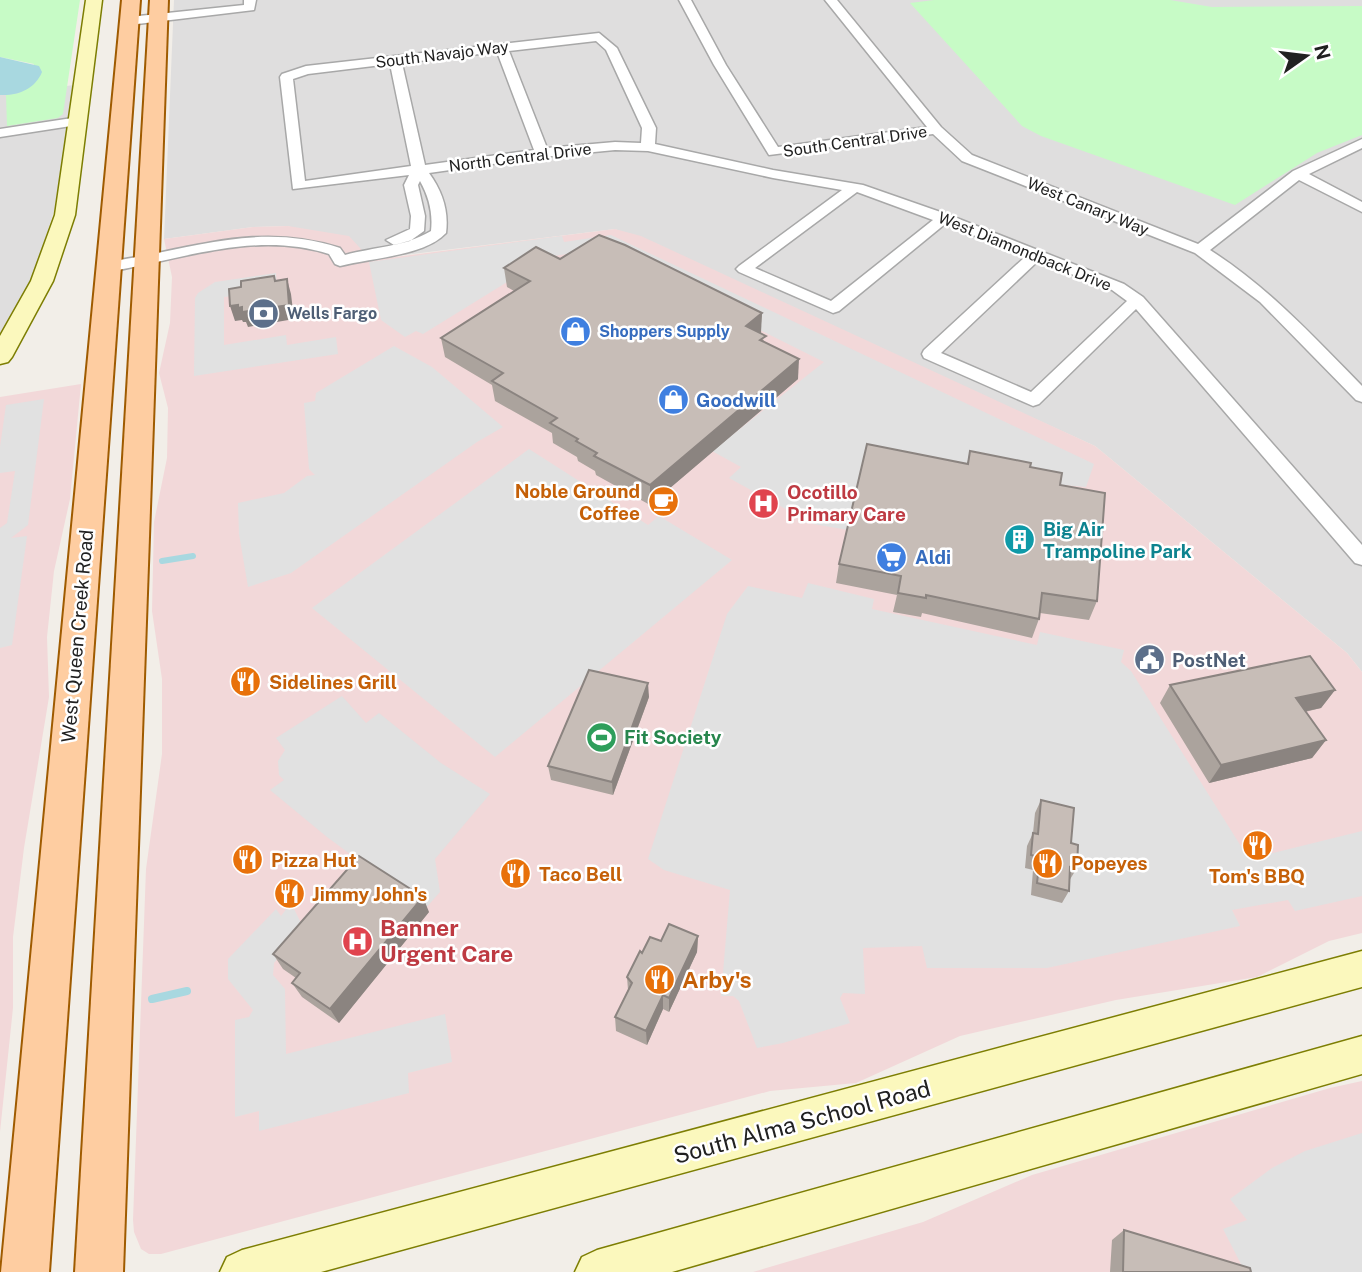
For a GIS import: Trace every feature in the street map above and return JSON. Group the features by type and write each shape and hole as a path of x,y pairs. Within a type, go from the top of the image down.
{"main road":[{"path":"0,358 30,304 55,247 68,199 94,0"},
{"name":"West Queen Creek Road","path":"25,1272 131,0"},
{"path":"99,1272 159,9"},
{"name":"South Alma School Road","path":"242,1272 1362,969"},
{"path":"597,1272 1362,1055"}],"street":[{"name":"South Central Drive","path":"685,0 720,65 774,152 936,130"},
{"name":"West Canary Way","path":"831,0 936,130 967,159 1200,250 1229,267 1362,396"},
{"path":"129,22 159,9 250,4"},
{"name":"South Navajo Way","path":"298,186 286,77 306,70 501,47 600,37 611,48 649,128 648,147"},
{"path":"501,47 542,153"},
{"path":"107,267 145,263 180,266 281,252 354,256 411,248 438,233 440,224 430,181 419,170 395,59"},
{"path":"0,133 79,121"},
{"path":"1200,250 1298,174 1362,143"},
{"name":"North Central Drive","path":"298,186 597,147 648,147 742,167"},
{"name":"West Diamondback Drive","path":"742,167 854,188 943,218 1118,286 1137,300 1362,558"},
{"path":"335,255 405,238 417,231 418,216 411,185 419,170"},
{"path":"1298,174 1362,208"},
{"path":"854,188 744,269 833,308 943,218"},
{"path":"1036,255 930,354 1033,400 1137,300"}],"shaded area":[{"path":"174,0 1362,0 1362,672 1347,653 1095,446 615,229 364,260 288,226 253,227 164,239"},
{"path":"74,85 54,211 32,279 0,337 0,95"},
{"path":"288,226 349,236 371,260 615,229 641,236 1095,446 1347,653 1362,672 1362,933 1329,941 1257,977 1116,1000 960,1036 856,1083 770,1091 161,1254 149,1254 141,1249 134,1232 133,1220 146,869 162,754 162,679 152,611 154,522 167,458 168,408 159,373 170,323 172,277 164,239 253,227"},
{"path":"611,235 1094,464 1086,487 1028,482 848,530 813,524 729,478 741,467 712,451 824,362 598,249 517,262 525,271 423,334 416,331 405,337 381,320 369,262 562,236 564,242"},
{"path":"276,273 277,290 224,297 224,345 286,335 287,345 336,337 338,354 194,376 195,298 198,293 215,282"},
{"path":"394,346 432,367 503,427 477,442 291,573 248,587 239,534 238,503 284,493 307,476 315,475 309,469 304,403 315,401 316,393"},
{"path":"81,384 70,499 54,571 47,637 49,697 24,848 13,937 13,1008 0,1132 0,397"},
{"path":"44,399 28,525 11,538 27,536 12,645 0,648 0,528 7,523 15,471 0,473 0,447 6,405"},
{"path":"529,449 648,525 659,516 732,560 495,757 312,608"},
{"path":"808,583 874,599 872,609 1037,645 1040,632 1124,650 1121,662 1131,671 1249,859 1362,831 1362,896 1295,911 1288,900 1232,910 1240,926 1047,968 927,968 922,946 863,948 865,994 843,993 840,998 850,1023 757,1048 739,1001 733,996 721,996 730,890 664,870 648,859 727,614 748,586 802,598"},
{"path":"342,696 366,723 379,713 441,763 490,794 435,859 440,892 425,909 327,837 270,790 284,780 279,775 278,761 285,750 276,738"},
{"path":"291,903 303,927 274,963 273,975 285,989 286,1054 445,1014 452,1062 408,1073 409,1093 259,1131 259,1111 235,1117 235,1020 249,1017 253,1010 228,979 228,959 276,909 281,916"},
{"path":"1362,1081 1362,1272 753,1272 923,1222 1032,1175"},
{"path":"1362,1133 1362,1272 1245,1272 1223,1229 1247,1220 1230,1199 1272,1168 1305,1151"}],"green space":[{"path":"0,0 80,0 63,114 58,118 7,126 6,95 19,93 34,64 0,57"},
{"path":"934,0 1170,0 1212,7 1362,6 1362,135 1317,153 1235,205 1041,136 1022,126 910,3"}],"water":[{"path":"0,57 39,66 42,72 35,83 25,90 0,95"}],"building":[{"path":"599,235 625,245 762,313 746,326 766,336 760,340 799,359 650,485 594,456 597,453 550,423 557,418 492,381 503,373 441,338 530,281 504,268 536,247 560,259"},
{"path":"274,276 275,281 287,279 289,305 242,312 242,307 238,308 238,305 230,306 229,289 241,287 241,281"},
{"path":"867,444 968,464 970,451 1031,463 1030,467 1062,473 1060,485 1105,493 1097,601 1042,593 1039,619 926,595 926,598 898,593 901,576 839,564"},
{"path":"1310,656 1335,690 1296,698 1326,740 1221,765 1170,685"},
{"name":"Fit Society","path":"589,670 648,683 612,782 548,766"},
{"name":"Popeyes","path":"1041,800 1074,808 1071,843 1078,845 1077,868 1070,867 1069,891 1037,883 1040,857 1031,855 1033,833 1038,834"},
{"name":"Banner Urgent Care","path":"359,856 423,897 330,1009 292,983 300,973 273,954"},
{"name":"Arby's","path":"669,924 698,936 669,998 663,995 646,1031 615,1017 632,983 627,977 640,951 642,953 650,937 661,941"},
{"path":"1124,1230 1250,1268 1251,1272 1123,1272"}],"waterway":[{"path":"162,561 193,556"},
{"path":"152,999 187,991"}],"place":[{"name":"Wells Fargo","path":"264,313"},
{"name":"Shoppers Supply","path":"576,331"},
{"name":"Goodwill","path":"673,400"},
{"name":"Noble Ground Coffee","path":"663,502"},
{"name":"Ocotillo Primary Care","path":"764,503"},
{"name":"Big Air Trampoline Park","path":"1020,540"},
{"name":"Aldi","path":"892,557"},
{"name":"PostNet","path":"1149,660"},
{"name":"Sidelines Grill","path":"246,682"},
{"name":"Fit Society","path":"601,737"},
{"name":"Tom's BBQ","path":"1257,845"},
{"name":"Pizza Hut","path":"248,860"},
{"name":"Popeyes","path":"1048,863"},
{"name":"Taco Bell","path":"516,874"},
{"name":"Jimmy John's","path":"289,894"},
{"name":"Banner Urgent Care","path":"357,941"},
{"name":"Arby's","path":"659,980"}]}
